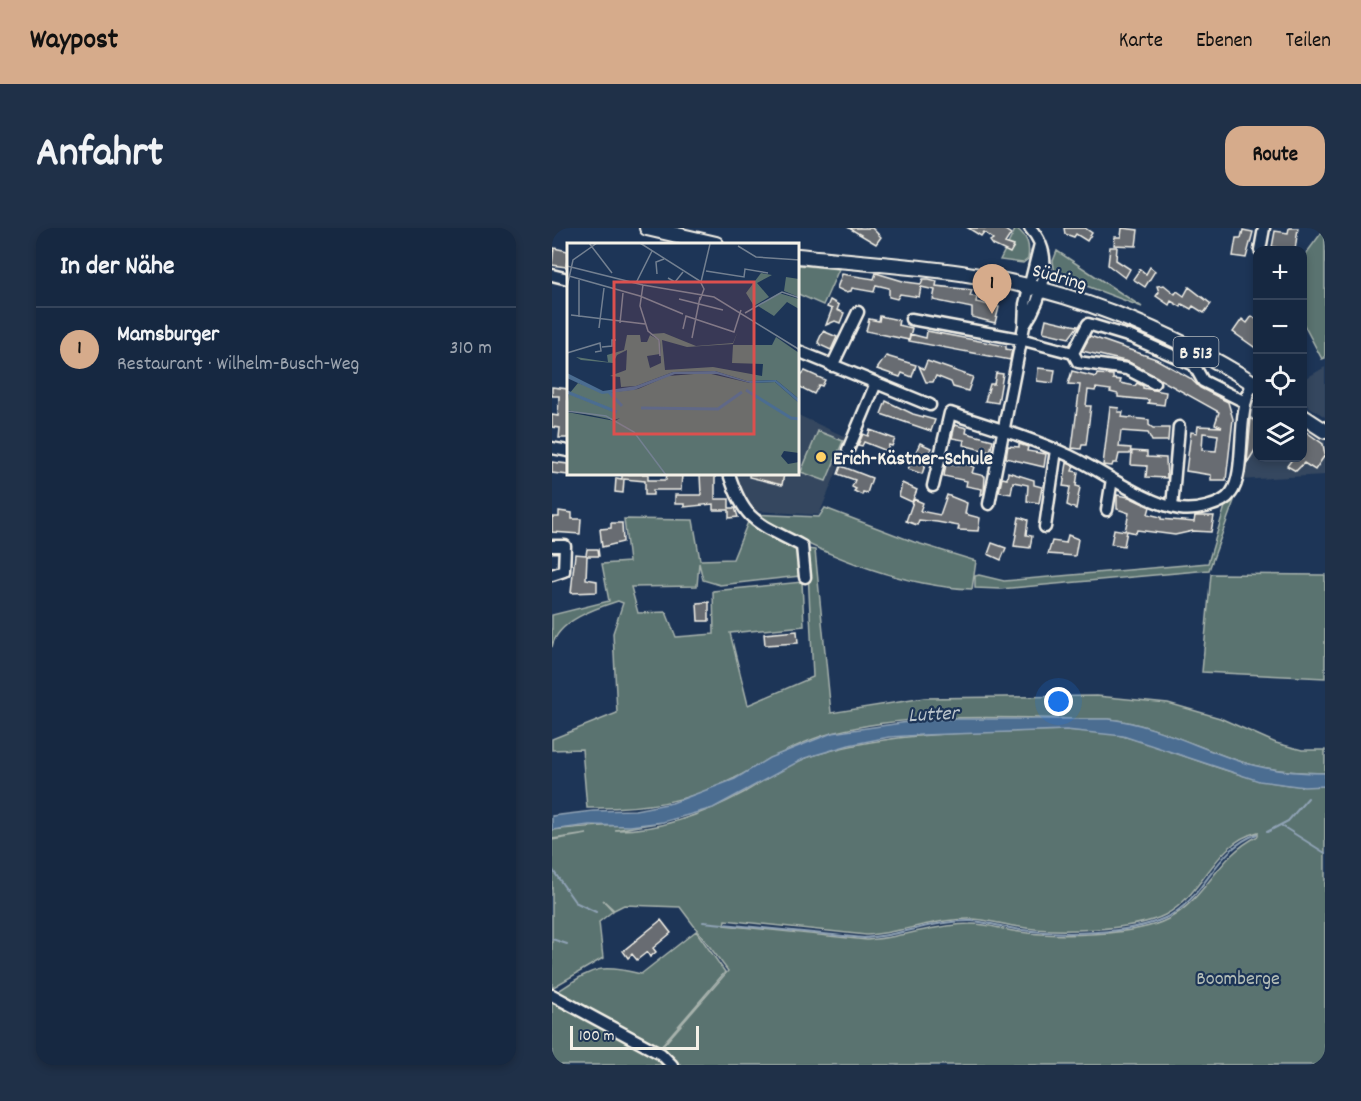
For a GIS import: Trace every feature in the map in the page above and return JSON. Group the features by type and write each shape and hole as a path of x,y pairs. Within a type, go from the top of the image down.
{"main road":[{"path":"647,228 710,243"},
{"name":"Südring","path":"800,256 960,272 1035,288 1133,321 1253,384"},
{"path":"1307,419 1325,431"}],"street":[{"path":"1261,246 1264,228"},
{"path":"989,504 1020,339 1035,288 1040,244 1032,229"},
{"path":"552,275 567,279"},
{"path":"832,366 858,312"},
{"path":"910,320 1020,339 1073,353 1078,362 1127,369 1154,383"},
{"path":"1073,353 1088,324 1131,338 1194,365 1203,381 1245,402"},
{"path":"800,352 930,405"},
{"path":"848,450 876,384"},
{"path":"933,486 950,413 1056,450 1172,507 1194,509 1224,500 1231,493 1236,480 1245,402 1253,388"},
{"path":"1172,507 1179,427"},
{"path":"552,448 567,451"},
{"path":"1045,528 1056,450"},
{"path":"730,476 737,500 750,518 802,546 805,577"},
{"path":"1107,510 1112,479"},
{"path":"552,546 565,546 564,571 552,575"},
{"path":"552,995 661,1054 672,1065"}],"shaded area":[{"path":"1325,367 1325,417 1307,405 1307,378"},
{"path":"1253,394 1253,462 1307,462 1307,426 1325,438 1325,475 1239,480 1247,404"},
{"name":"Erich-Kästner-Schule","path":"800,416 850,439 819,515 756,511 743,495 737,476 800,476"},
{"path":"929,719 1109,719 1157,730 1256,766 1325,773 1325,786 1304,787 1259,781 1123,736 1066,730 922,735 889,737 849,745 805,758 713,808 663,822 630,826 589,825 552,830 552,816 593,811 635,810 672,803 735,779 769,758 832,733"}],"green space":[{"path":"1016,228 1027,242 1028,259 1023,263 1000,260"},
{"path":"1325,228 1325,358 1322,359 1307,331 1307,252"},
{"path":"1057,251 1142,307 1055,274 1053,261"},
{"path":"800,265 839,269 823,305 800,295"},
{"path":"818,431 843,441 826,481 801,472"},
{"path":"1235,498 1209,570 1000,589 975,588 975,576 979,575 1004,581 1208,563 1226,503"},
{"path":"825,508 914,542 976,561 972,589 943,586 886,574 829,553 750,514 819,517"},
{"path":"624,519 693,520 700,560 733,559 748,522 798,547 800,576 720,585 703,580 699,563 697,586 631,587 638,613 666,612 676,637 714,634 713,591 802,582 804,626 730,633 748,705 813,677 807,549 815,550 831,713 924,698 1097,696 1168,703 1220,718 1276,743 1302,750 1325,750 1325,773 1256,766 1157,730 1109,719 935,718 866,726 819,737 783,752 719,786 664,803 587,808 582,749 552,750 552,739 617,713 613,633 623,603 618,601 599,607 569,623 555,638 552,647 552,615 609,601 602,564 629,562"},
{"path":"1211,574 1325,575 1325,678 1202,672"},
{"name":"Boomberge","path":"1066,730 1126,737 1224,770 1274,783 1325,786 1325,1065 552,1065 552,1003 655,1055 728,971 680,907 624,905 614,910 603,900 613,911 599,922 603,958 552,988 552,840 587,834 552,839 552,830 663,822 615,830 632,830 665,824 698,814 730,800 800,760 840,748 936,734","holes":["1258,832 1258,836 1232,854 1193,900 1181,910 1154,925 1136,929 1096,934 1054,934 1020,932 970,924 944,926 867,940 724,925 725,920 866,935 943,921 970,919 1053,930 1094,929 1134,924 1165,915 1178,906 1230,847"]},
{"path":"696,931 725,972 661,1046 555,993 595,970 614,969 641,974"}],"building":[{"path":"849,228 872,228 881,237 876,244"},
{"path":"968,228 1002,228 1011,234 1005,243 1014,246 1010,253 993,245 990,241 993,239 984,232 981,236"},
{"path":"1064,228 1085,228 1092,233 1087,241 1076,234 1074,237 1065,234"},
{"path":"1122,228 1138,230 1136,246 1114,245 1115,237 1121,237"},
{"path":"1289,228 1298,228 1296,246 1272,246 1275,231 1288,233"},
{"path":"1243,230 1253,232 1246,258 1233,256 1236,238 1241,238"},
{"path":"1110,247 1117,247 1116,260 1130,269 1125,278 1108,265"},
{"path":"554,248 567,251 566,267 552,265"},
{"path":"1150,267 1155,271 1145,287 1133,279 1140,269 1146,274"},
{"path":"876,273 906,282 921,284 923,279 929,279 937,281 936,286 972,290 970,296 977,297 976,302 999,307 995,323 972,317 972,308 933,300 935,290 921,287 919,297 900,294 897,299 889,297 889,288 876,285 874,292 852,288 851,291 845,292 837,288 842,274 874,279"},
{"path":"1164,285 1175,294 1177,291 1184,296 1189,287 1211,304 1204,313 1193,306 1191,309 1182,304 1181,307 1171,301 1169,305 1156,296 1159,292 1157,286"},
{"path":"830,300 839,305 837,310 844,313 840,323 835,321 826,325 832,309 827,307"},
{"path":"880,316 899,320 898,325 912,328 909,340 866,331 869,319 879,321"},
{"path":"1253,317 1253,346 1233,332 1242,319 1247,323"},
{"path":"1046,319 1078,326 1069,338 1043,332"},
{"path":"823,331 837,337 831,350 818,342"},
{"path":"927,331 1006,346 1006,349 1012,350 1010,360 909,341 910,334 926,338"},
{"path":"1090,336 1156,359 1190,378 1200,388 1228,402 1233,419 1226,480 1211,480 1211,475 1186,471 1191,432 1197,433 1198,426 1222,427 1215,424 1219,412 1129,362 1082,351","holes":["1203,433 1218,435 1216,451 1202,450"]},
{"path":"886,356 916,365 912,377 902,373 900,377 877,369"},
{"path":"927,361 973,377 968,391 953,387 951,382 936,376 933,382 926,382 919,366 924,369"},
{"path":"1038,368 1055,370 1053,383 1037,381"},
{"path":"805,371 825,380 814,394 800,387 800,376"},
{"path":"1072,371 1096,377 1097,374 1113,375 1113,379 1121,380 1120,383 1135,386 1137,383 1143,388 1166,392 1164,405 1148,403 1149,400 1118,397 1118,394 1110,392 1111,390 1096,388 1095,391 1088,390 1086,406 1091,406 1086,445 1082,445 1081,449 1072,448 1080,385 1068,384"},
{"path":"996,373 1003,374 998,403 985,401 990,384 994,384"},
{"path":"552,387 567,389 567,438 559,438 560,428 552,427 552,415 558,416 559,396 552,396"},
{"path":"886,401 913,414 935,420 931,431 881,414"},
{"path":"1110,407 1119,408 1118,412 1123,412 1122,417 1149,420 1149,425 1153,428 1169,428 1168,441 1152,441 1148,433 1121,431 1119,447 1131,448 1130,454 1119,454 1117,463 1113,463 1112,466 1103,465"},
{"path":"1251,418 1253,420 1253,453 1247,463"},
{"path":"955,425 967,428 966,433 993,440 990,452 963,445 964,440 952,438"},
{"path":"870,430 895,439 892,446 889,445 887,451 864,442 862,446 858,445 863,434 868,436"},
{"path":"1307,432 1323,444 1325,455 1315,470 1304,463 1296,471 1287,466 1290,462 1307,462"},
{"path":"920,443 931,448 922,474 908,469"},
{"path":"1019,444 1028,447 1027,451 1046,454 1044,467 1006,458 1008,446 1019,447"},
{"path":"1132,451 1147,452 1147,457 1166,458 1167,478 1146,477 1147,466 1131,465"},
{"path":"959,461 974,467 972,473 985,476 984,493 981,495 982,489 966,486 967,481 944,476 946,464 958,466"},
{"path":"552,462 567,464 567,475 552,473"},
{"path":"1067,463 1074,466 1072,471 1078,472 1076,486 1080,487 1076,509 1067,505 1070,487 1063,486"},
{"path":"841,466 872,478 867,493 863,492 862,495 854,491 856,489 852,487 855,480 838,474"},
{"path":"1008,472 1034,480 1034,485 1042,487 1039,503 1027,501 1028,485 1013,482 1011,494 999,492 1002,478 1007,479"},
{"path":"622,476 648,476 648,480 666,480 667,476 682,476 681,490 653,490 653,495 645,495 645,481 624,479 623,493 615,492 616,478 622,479"},
{"path":"700,476 715,476 715,499 729,499 729,508 735,508 738,517 729,518 729,510 713,510 713,504 684,507 684,504 675,504 675,495 701,495"},
{"path":"749,476 784,476 782,485"},
{"path":"902,483 917,490 912,502 899,496"},
{"path":"947,495 967,503 965,514 980,518 978,531 958,530 959,526 937,522 919,520 917,525 906,521 914,499 923,503 920,511 940,515"},
{"path":"1117,495 1129,497 1150,507 1148,514 1161,517 1161,519 1194,522 1195,516 1214,516 1211,532 1193,531 1175,535 1137,530 1136,533 1127,531 1124,546 1111,544 1114,529 1125,531 1129,513 1117,509"},
{"path":"559,511 572,513 572,519 581,519 580,534 552,532 552,517 559,517"},
{"path":"1019,517 1028,520 1026,535 1032,536 1030,548 1014,546"},
{"path":"611,523 622,523 623,542 602,547 600,529 611,528"},
{"path":"1068,535 1078,539 1075,556 1048,554 1052,541 1066,543"},
{"path":"992,543 1006,548 1001,560 988,554"},
{"path":"587,549 598,549 599,556 587,556 586,579 597,581 597,592 571,593 575,554 586,555"},
{"path":"709,602 709,621 698,621 697,603"},
{"path":"797,631 798,643 765,645 764,634"},
{"path":"661,920 671,933 653,948 656,952 650,957 647,952 637,960 632,954 628,958 623,951"}],"waterway":[{"path":"1267,832 1288,821 1308,798"},
{"path":"1282,826 1325,853"},
{"path":"703,922 864,938 958,921 1055,933 1114,931 1150,924 1179,910 1230,851 1242,841 1257,834"},
{"path":"552,869 575,902 596,912"},
{"path":"552,939 567,944"}],"place":[{"name":"Mamsburger","path":"992,314"},
{"name":"Erich-Kästner-Schule","path":"821,457"}],"water label":[{"name":"Lutter","path":"933,713"}]}
